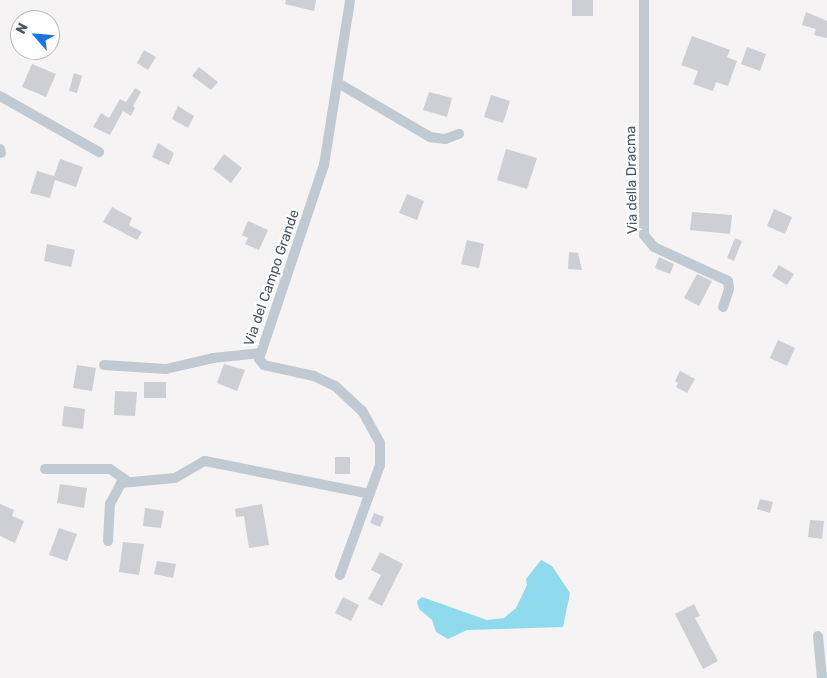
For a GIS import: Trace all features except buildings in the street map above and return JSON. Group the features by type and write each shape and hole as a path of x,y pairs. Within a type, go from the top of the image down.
{"street":[{"name":"Via del Campo Grande","path":"340,575 370,494 383,452 362,411 332,384 264,365 260,354 323,170 350,0"},
{"name":"Via della Dracma","path":"644,0 644,235 654,247 728,281 729,289 723,307"},
{"path":"338,83 430,137 442,140 459,134"},
{"path":"0,96 99,152"},
{"path":"104,365 161,369 260,354"},
{"path":"44,469 110,469 126,480 175,478 202,461 212,460 370,494"},
{"path":"108,541 111,500 126,480"},
{"path":"818,636 822,678"}],"water":[{"path":"541,560 552,566 570,593 563,627 467,630 448,639 436,632 432,620 419,609 417,601 422,597 487,620 504,618 516,608 527,585 526,579"}]}
